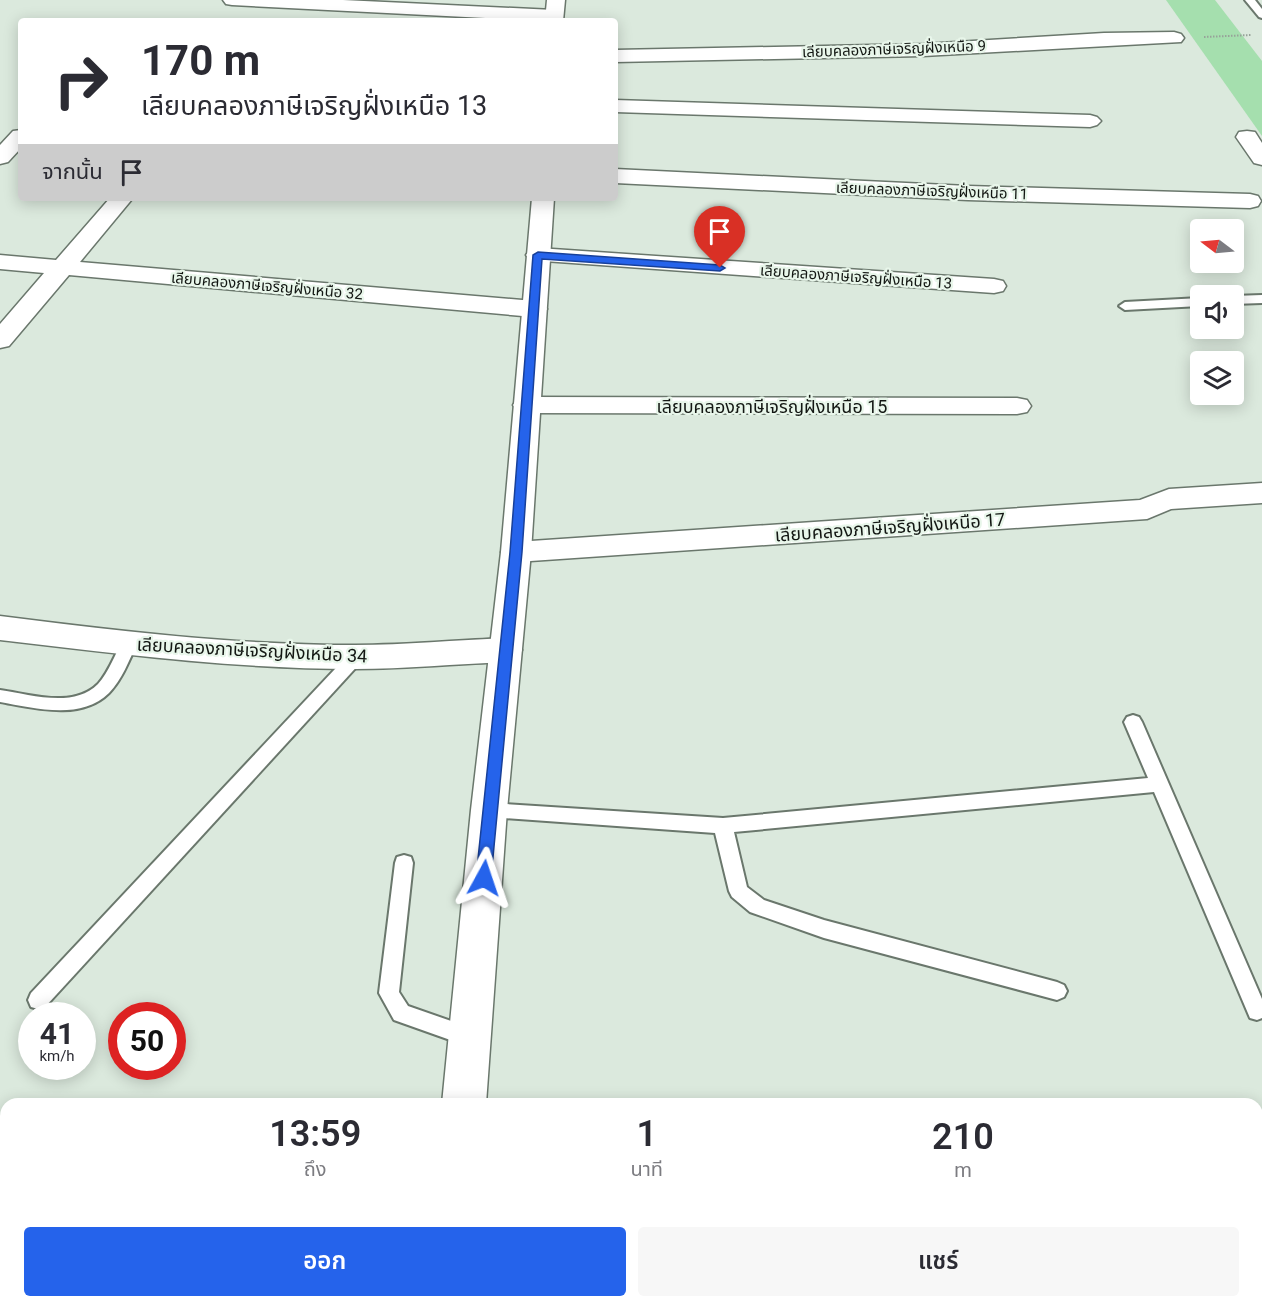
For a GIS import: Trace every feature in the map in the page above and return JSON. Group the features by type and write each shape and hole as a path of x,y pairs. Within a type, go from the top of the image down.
{"street":[{"path":"232,0 554,12"},
{"name":"เลียบคลองภาษีเจริญฝั่งเหนือ 9","path":"618,56 923,50 1104,39 1174,38"},
{"path":"618,106 1090,121"},
{"path":"1247,137 1262,158"},
{"path":"0,157 18,139"},
{"name":"เลียบคลองภาษีเจริญฝั่งเหนือ 11","path":"618,176 968,194 1250,201"},
{"path":"0,340 119,201"},
{"path":"465,1098 489,810 516,552 543,201"},
{"name":"เลียบคลองภาษีเจริญฝั่งเหนือ 13","path":"538,255 994,286"},
{"name":"เลียบคลองภาษีเจริญฝั่งเหนือ 32","path":"0,262 534,309"},
{"name":"เลียบคลองภาษีเจริญฝั่งเหนือ 15","path":"527,405 1017,406"},
{"name":"เลียบคลองภาษีเจริญฝั่งเหนือ 17","path":"516,552 1147,509 1169,499 1262,493"},
{"name":"เลียบคลองภาษีเจริญฝั่งเหนือ 34","path":"0,628 129,644 247,653 356,657 506,650"}],"lane":[{"path":"1250,0 1262,15"},
{"path":"1244,300 1262,299"},
{"path":"1125,306 1190,303"},
{"path":"0,696 67,704 86,700 103,689 129,644"},
{"path":"38,1000 356,657"},
{"path":"1134,722 1257,1011"},
{"path":"489,810 723,826 1161,784"},
{"path":"723,826 739,891 757,906 824,929 1057,991"},
{"path":"404,863 389,993 401,1013 471,1037"}],"path":[{"path":"1174,38 1258,34"}],"shaded area":[{"path":"1166,0 1215,0 1262,61 1262,136"}],"route":[{"path":"484,878 516,552 538,255 720,268"}]}
